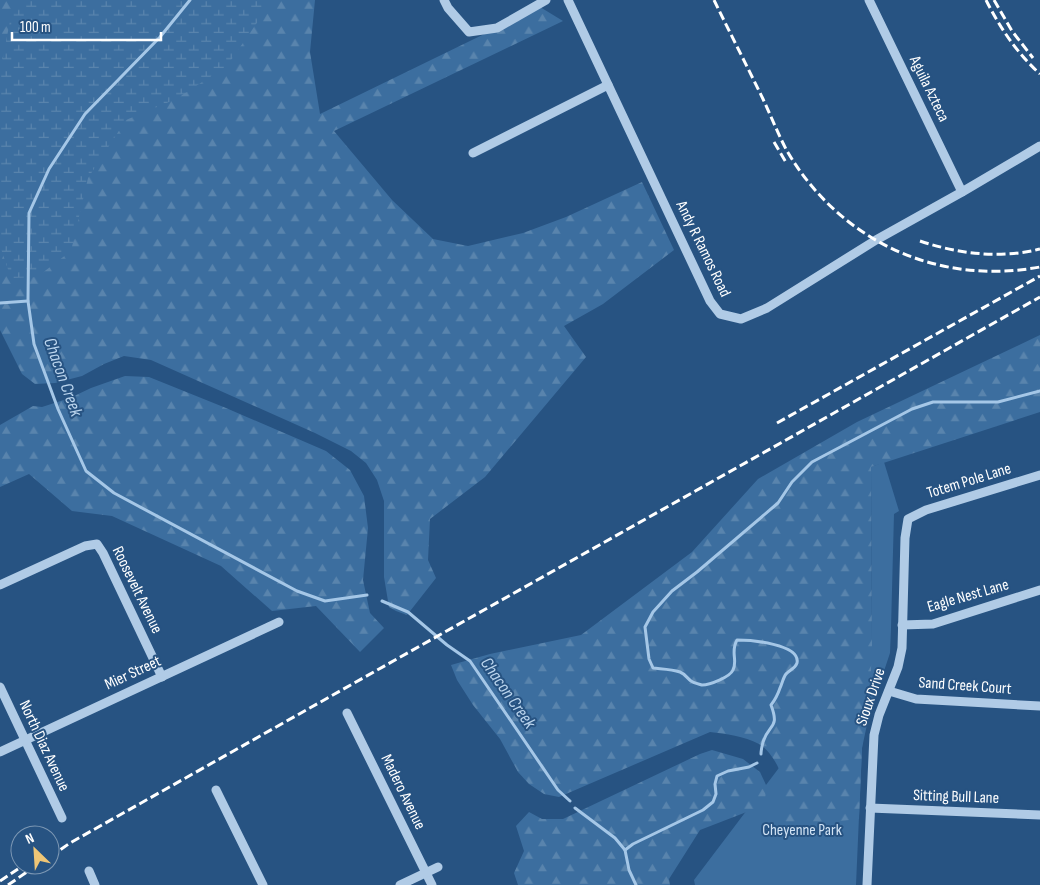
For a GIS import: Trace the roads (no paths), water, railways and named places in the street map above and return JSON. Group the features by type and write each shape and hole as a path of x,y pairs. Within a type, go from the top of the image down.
{"street":[{"path":"444,0 448,8 469,32 498,28 546,0"},
{"name":"Andy R Ramos Road","path":"568,0 710,301 720,314 741,319 767,308 876,240 1040,146"},
{"name":"Aguila Azteca","path":"869,0 962,192"},
{"path":"473,153 608,85"},
{"name":"Totem Pole Lane","path":"908,519 926,510 1040,475"},
{"name":"Sioux Drive","path":"867,885 874,735 879,715 898,667 902,648 905,538 908,519"},
{"name":"Roosevelt Avenue","path":"0,585 85,546 97,544 103,552 162,676"},
{"name":"Eagle Nest Lane","path":"902,625 933,624 1040,590"},
{"name":"Mier Street","path":"0,752 279,622"},
{"name":"North Diaz Avenue","path":"0,687 62,818"},
{"name":"Sand Creek Court","path":"889,691 916,699 1040,706"},
{"name":"Madero Avenue","path":"347,713 432,885"},
{"path":"216,790 263,885"},
{"name":"Sitting Bull Lane","path":"870,808 1040,815"},
{"path":"400,885 438,867"},
{"path":"88,871 96,885"}],"waterway":[{"name":"Chacon Creek","path":"190,0 160,37 85,114 49,169 29,213 28,301 34,344 58,409 86,471 114,493 297,591 325,601 367,595"},
{"path":"0,303 28,301"},
{"path":"761,754 765,736 774,722 771,705 785,676 796,665 796,657 791,651 773,644 737,640 734,648 735,663 731,673 710,684 702,685 691,681 680,672 653,668 649,659 645,627 653,612 672,591 778,503 792,482 812,462 912,409 933,402 998,402 1040,391"},
{"name":"Chacon Creek","path":"382,601 408,612 447,645 470,661 558,790 570,801"},
{"path":"625,850 633,844 703,810 713,802 716,794 715,784 717,776 757,763"},
{"name":"Chacon Creek","path":"575,808 615,838 625,850 629,870 636,885"}],"railway":[{"path":"714,0 787,151 809,183 834,210 863,232 895,250 929,262 964,270 1002,271 1040,267"},
{"path":"986,0 1010,40 1040,74"},
{"path":"994,0 1012,31 1033,58"},
{"path":"774,142 787,164"},
{"path":"920,241 980,254 1010,254 1040,249"},
{"path":"777,423 1040,276"},
{"path":"60,850 1040,297"},
{"path":"0,881 10,874"},
{"path":"8,885 22,875"}],"park label":[{"name":"Cheyenne Park","path":"802,830"}]}
